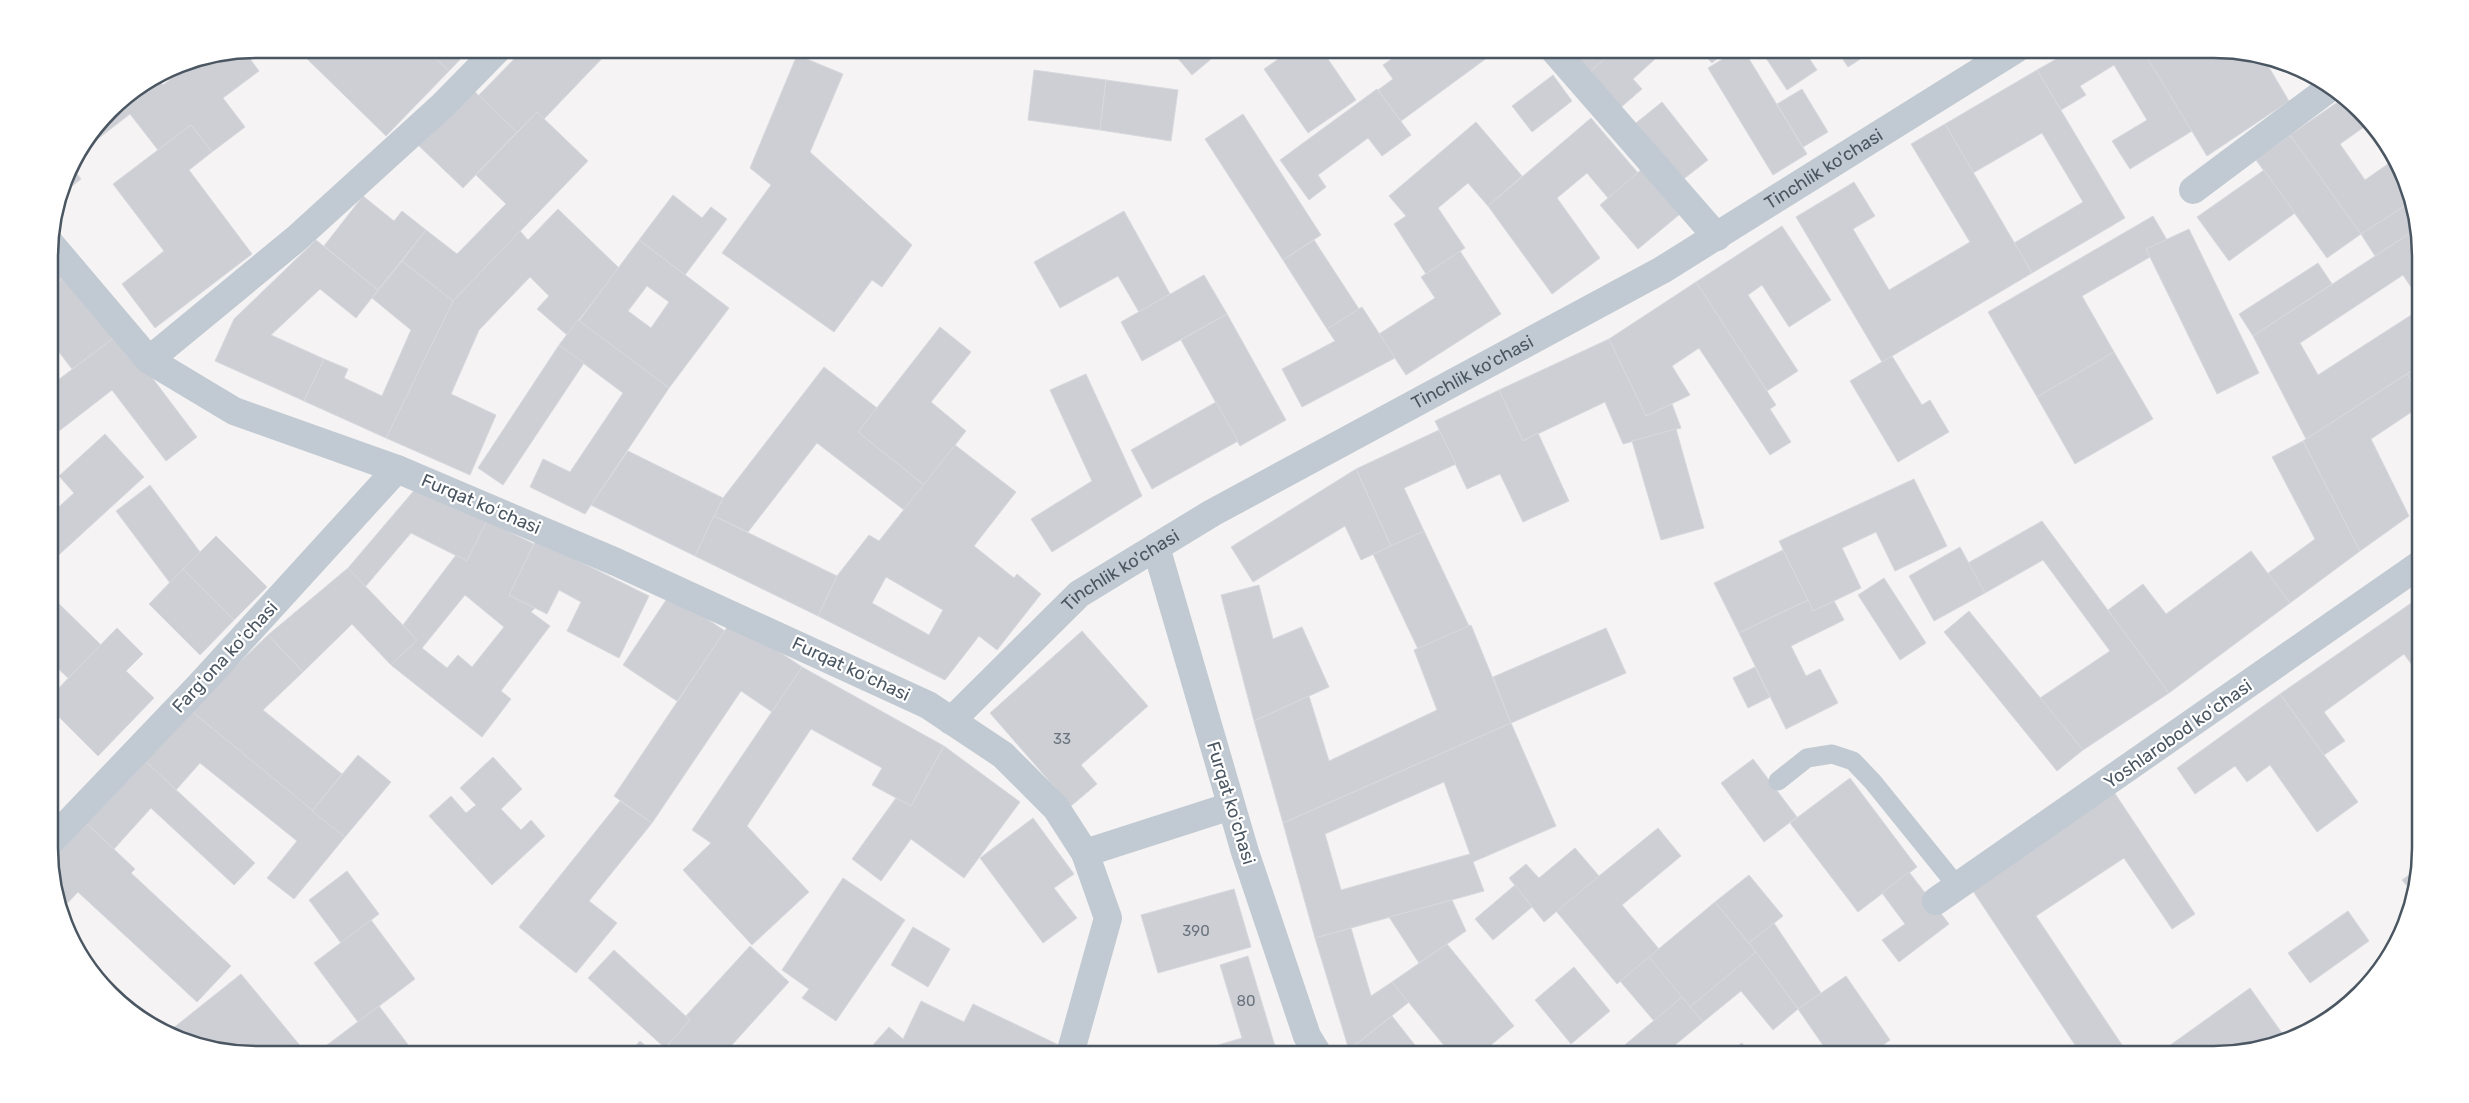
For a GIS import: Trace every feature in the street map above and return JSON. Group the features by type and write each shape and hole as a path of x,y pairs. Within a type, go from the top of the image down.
{"street":[{"path":"149,360 297,238 443,105 489,58"},
{"path":"1560,58 1717,237"},
{"name":"Tinchlik ko'chasi","path":"950,721 1079,594 1212,513 1662,270 2002,58"},
{"path":"2193,190 2324,91"},
{"name":"Furqat koʻchasi","path":"58,253 149,360 234,411 397,469 625,566 928,705 1003,755 1056,808 1085,853 1108,918 1072,1046"},
{"name":"Fargʻona koʻchasi","path":"58,834 199,686 397,469"},
{"name":"Furqat koʻchasi","path":"1156,547 1231,806 1307,1036 1313,1046"},
{"name":"Yoshlarobod koʻchasi","path":"1946,894 2412,571"},
{"path":"1085,853 1231,806"}],"lane":[{"path":"1778,781 1807,758 1832,754 1853,761 1873,782 1946,894"}],"building":[{"path":"249,58 259,71 223,98 245,127 212,152 191,125 158,150 130,114 92,143 115,115 135,98 160,82 163,85 179,73 204,64 229,59"},
{"path":"306,58 435,58 449,71 386,136"},
{"path":"435,58 461,58 449,71"},
{"path":"515,58 602,58 544,119 537,112 517,132 478,96"},
{"path":"796,58 804,58 843,74 810,152 912,245 882,287 872,280 834,332 722,253 771,185 750,168"},
{"path":"1178,58 1212,58 1192,75"},
{"path":"1280,58 1327,58 1356,100 1308,133 1264,69"},
{"path":"1393,58 1487,58 1401,121 1378,90 1393,79 1383,65"},
{"path":"1573,58 1605,58 1588,74"},
{"path":"1605,58 1656,58 1633,79 1642,89 1619,109 1588,74"},
{"path":"1707,58 1718,58 1712,63"},
{"path":"1724,58 1748,58 1807,154 1773,175 1708,68"},
{"path":"1766,58 1809,58 1817,70 1787,90"},
{"path":"1842,58 1862,58 1848,67"},
{"path":"2058,58 2147,58 2192,131 2130,169 2112,141 2147,120 2114,65 2080,86 2086,95 2061,110 2037,70"},
{"path":"2147,58 2227,58 2267,65 2289,101 2207,156"},
{"path":"1034,70 1106,80 1100,130 1028,120"},
{"path":"2037,70 2125,218 2032,273 2014,243 2083,202 2042,133 1973,173 1945,124"},
{"path":"1553,75 1572,101 1532,132 1512,106"},
{"path":"1106,80 1178,90 1171,141 1100,130"},
{"path":"471,88 517,132 463,188 417,144"},
{"path":"1377,89 1411,135 1382,156 1368,138 1318,175 1326,187 1309,200 1280,160"},
{"path":"1802,89 1828,132 1803,147 1777,104"},
{"path":"1662,102 1708,160 1681,181 1636,123"},
{"path":"2338,102 2354,115 2364,127 2340,144 2365,180 2389,163 2405,206 2361,234 2290,135"},
{"path":"537,112 588,161 453,301 402,261 426,230 457,254 506,204 476,175"},
{"path":"1243,114 1321,235 1283,260 1205,139"},
{"path":"1591,118 1638,173 1608,198 1587,173 1557,198 1600,258 1552,294 1488,206"},
{"path":"1476,122 1522,176 1488,206 1468,183 1438,208 1465,248 1426,274 1394,224 1406,216 1389,196"},
{"path":"1945,124 2032,273 1882,362 1796,217 1854,182 1875,216 1853,229 1889,290 1970,242 1911,144"},
{"path":"191,125 212,152 189,170 252,254 155,328 122,284 164,251 113,184"},
{"path":"2290,135 2361,234 2327,258 2256,160"},
{"path":"1642,169 1680,214 1638,249 1600,205"},
{"path":"2264,170 2295,213 2229,261 2197,217"},
{"path":"76,173 81,179 70,188"},
{"path":"673,195 702,218 711,207 727,219 685,275 639,240"},
{"path":"363,196 394,221 402,211 426,230 378,290 324,246"},
{"path":"2405,206 2410,233 2375,256 2361,234"},
{"path":"558,209 619,268 567,335 537,309 549,296 530,277 479,330 451,394 496,415 470,475 386,438 453,301 520,231 528,240"},
{"path":"1124,211 1170,294 1139,312 1118,276 1060,308 1034,262"},
{"path":"2153,216 2167,240 2146,249 2150,257 2082,296 2114,352 2037,397 1988,312"},
{"path":"1782,226 1831,300 1789,327 1762,285 1748,295 1798,371 1767,391 1696,282"},
{"path":"2189,229 2259,373 2217,394 2146,249"},
{"path":"2410,233 2412,288 2403,275 2300,343 2318,375 2412,315 2412,371 2306,439 2253,336"},
{"path":"316,240 378,290 356,318 320,289 271,335 324,359 304,401 215,361 234,319"},
{"path":"639,240 729,308 669,388 579,321","holes":["647,286 669,302 651,328 628,311"]},
{"path":"1314,240 1359,309 1327,329 1283,260"},
{"path":"1460,251 1501,314 1406,375 1379,334 1435,298 1421,277"},
{"path":"58,261 68,275 58,282"},
{"path":"402,261 453,301 386,438 304,401 324,359 348,369 344,378 382,396 411,330 372,298"},
{"path":"2318,263 2332,284 2253,336 2239,314"},
{"path":"68,275 114,338 72,369 58,351 58,282"},
{"path":"1204,275 1227,314 1142,361 1121,322"},
{"path":"1696,282 1776,405 1770,409 1791,442 1770,455 1699,348 1672,366 1690,395 1646,416 1609,339"},
{"path":"1362,307 1395,358 1302,407 1282,369 1335,341 1327,329"},
{"path":"1227,314 1286,420 1240,446 1181,340"},
{"path":"578,320 669,388 585,514 530,487 543,459 570,472 623,393 559,345"},
{"path":"940,327 971,352 931,402 966,431 924,485 858,432"},
{"path":"119,334 197,437 166,461 112,390 58,432 58,380"},
{"path":"1609,339 1646,416 1672,404 1681,428 1623,444 1605,402 1523,441 1499,390"},
{"path":"559,345 584,363 503,485 478,468"},
{"path":"2114,352 2153,419 2075,464 2037,397"},
{"path":"1892,356 1922,405 1930,400 1949,432 1898,462 1850,381"},
{"path":"824,367 877,408 858,432 924,485 904,510 817,443 748,532 714,516 723,498"},
{"path":"2412,371 2412,382 2407,374"},
{"path":"1086,374 1142,496 1052,552 1031,519 1092,481 1050,390"},
{"path":"2407,374 2412,382 2412,412 2371,439 2409,516 2360,551 2303,441"},
{"path":"1499,390 1523,441 1538,433 1569,501 1523,522 1500,474 1467,489 1435,421"},
{"path":"1216,402 1238,441 1152,489 1131,450"},
{"path":"1676,429 1704,528 1661,540 1632,441"},
{"path":"1439,430 1456,464 1404,488 1424,531 1391,546 1356,469"},
{"path":"105,434 144,477 58,556 58,508 74,493 59,476"},
{"path":"2303,441 2360,551 2290,603 2267,574 2315,539 2272,457"},
{"path":"955,445 1016,492 974,546 1014,578 1017,574 1041,594 997,650 979,636 945,680 818,616 837,576 869,535 879,541","holes":["886,577 943,610 929,635 872,603"]},
{"path":"628,451 723,498 695,556 591,505"},
{"path":"1356,469 1391,546 1361,560 1345,526 1253,582 1231,547"},
{"path":"1914,479 1947,546 1895,571 1876,532 1842,548 1861,588 1813,611 1779,541"},
{"path":"150,485 200,552 170,583 116,511"},
{"path":"417,487 487,521 467,561 411,533 365,587 348,568"},
{"path":"714,516 837,576 818,616 695,556"},
{"path":"487,521 534,544 509,595 535,608 531,612 550,626 501,691 511,699 482,737 391,665 417,640 403,625 456,555 467,561","holes":["465,595 504,627 472,667 458,655 447,668 422,648"]},
{"path":"2042,521 2169,693 2083,750 2040,698 2110,651 2043,560 1985,593 1968,563"},
{"path":"1424,531 1469,626 1418,649 1373,554"},
{"path":"216,536 267,587 234,620 183,569"},
{"path":"536,540 649,596 619,658 567,631 581,602 559,590 547,614 509,595"},
{"path":"1960,547 1985,593 1934,621 1909,576"},
{"path":"1783,550 1808,600 1739,633 1714,583"},
{"path":"2251,551 2290,603 2169,693 2108,610 2143,584 2166,614"},
{"path":"348,568 417,640 391,665 352,624 303,672 268,635"},
{"path":"183,569 234,620 200,655 149,604"},
{"path":"1884,578 1926,643 1900,660 1858,595"},
{"path":"1259,585 1273,639 1302,627 1329,687 1254,721 1221,595"},
{"path":"670,594 725,631 677,701 623,665"},
{"path":"1808,600 1813,611 1834,601 1844,620 1791,646 1806,676 1820,669 1838,703 1786,729 1739,633"},
{"path":"58,603 101,645 68,678 58,669"},
{"path":"2412,603 2412,665 2404,654 2324,712 2345,741 2324,755 2280,694"},
{"path":"1969,611 2083,750 2057,771 1944,632"},
{"path":"732,620 802,667 772,712 741,691 652,823 614,796"},
{"path":"1471,625 1511,723 1283,823 1254,721 1309,696 1329,761 1437,710 1414,650"},
{"path":"117,628 143,654 126,671 154,698 98,756 58,716 58,689"},
{"path":"1606,628 1626,673 1511,723 1493,677"},
{"path":"1082,631 1148,706 1081,765 1097,784 1071,806 990,713"},
{"path":"268,635 303,672 263,710 342,774 312,811 190,710"},
{"path":"802,667 944,746 911,806 872,785 882,768 811,729 747,826 809,892 752,945 683,870 711,843 692,830"},
{"path":"1755,667 1770,697 1748,708 1733,678"},
{"path":"2280,694 2358,802 2317,832 2270,765 2247,782 2235,766 2195,794 2177,768"},
{"path":"190,710 345,837 294,899 267,878 297,841 200,763 176,790 144,760"},
{"path":"1511,723 1556,826 1473,862 1484,891 1315,938 1283,823","holes":["1444,782 1470,854 1341,890 1325,834"]},
{"path":"944,746 1020,802 964,878 911,839 881,881 852,859 896,798 911,806"},
{"path":"358,755 391,782 345,837 312,811"},
{"path":"493,757 522,789 501,809 521,830 531,820 545,836 492,885 429,816 451,796 466,813 476,805 460,788"},
{"path":"1753,759 1797,817 1764,842 1721,783"},
{"path":"144,760 255,863 234,885 151,808 114,849 86,823"},
{"path":"1850,778 1917,867 1858,912 1790,823"},
{"path":"2112,789 2195,914 2172,929 2124,858 2036,916 2123,1046 2076,1046 1969,885"},
{"path":"620,801 652,823 589,901 617,923 576,973 519,927"},
{"path":"1033,818 1074,874 1054,888 1077,918 1043,943 980,858"},
{"path":"86,823 135,869 131,873 231,966 197,1002 78,892 66,905 59,874 58,853"},
{"path":"1658,828 1681,856 1622,905 1659,949 1617,984 1556,911"},
{"path":"1575,848 1599,876 1544,922 1509,878 1526,864 1539,878"},
{"path":"347,871 379,914 341,943 309,900"},
{"path":"1909,872 1949,924 1899,962 1882,940 1905,924 1882,893"},
{"path":"2410,874 2408,887 2402,880"},
{"path":"1749,875 1783,916 1749,943 1715,902"},
{"path":"843,878 905,920 836,1021 802,998 809,989 782,970"},
{"path":"1515,885 1532,907 1493,940 1475,919"},
{"path":"1234,889 1251,947 1158,973 1141,915"},
{"path":"1452,900 1466,931 1419,963 1389,917"},
{"path":"1715,902 1756,952 1690,1007 1649,957"},
{"path":"2348,911 2369,941 2310,983 2288,953"},
{"path":"371,920 415,979 358,1022 314,963"},
{"path":"1774,923 1821,993 1798,1009 1749,943"},
{"path":"913,927 950,949 928,987 891,965"},
{"path":"1351,928 1371,996 1392,982 1409,1002 1354,1046 1348,1046 1315,938"},
{"path":"1447,944 1514,1026 1490,1046 1444,1046 1392,982"},
{"path":"750,946 789,982 731,1046 671,1046 668,1043 690,1020 686,1016"},
{"path":"614,950 690,1020 667,1046 663,1046 588,978"},
{"path":"1756,952 1798,1009 1773,1030 1741,991 1703,1022 1690,1007"},
{"path":"1248,956 1275,1046 1215,1046 1242,1038 1220,965"},
{"path":"1649,957 1682,997 1654,1021 1620,981"},
{"path":"1574,967 1610,1011 1571,1044 1535,1000"},
{"path":"241,974 300,1046 229,1044 204,1039 174,1028"},
{"path":"1846,976 1890,1040 1882,1046 1823,1046 1798,1009"},
{"path":"2250,988 2282,1033 2240,1044 2169,1046"},
{"path":"1682,997 1703,1022 1674,1046 1624,1046"},
{"path":"921,1001 964,1022 973,1004 1061,1046 872,1046 889,1027 903,1039"},
{"path":"379,1006 409,1046 326,1046"},
{"path":"1392,1016 1416,1046 1354,1046"},
{"path":"640,1041 646,1046 635,1046"}]}
